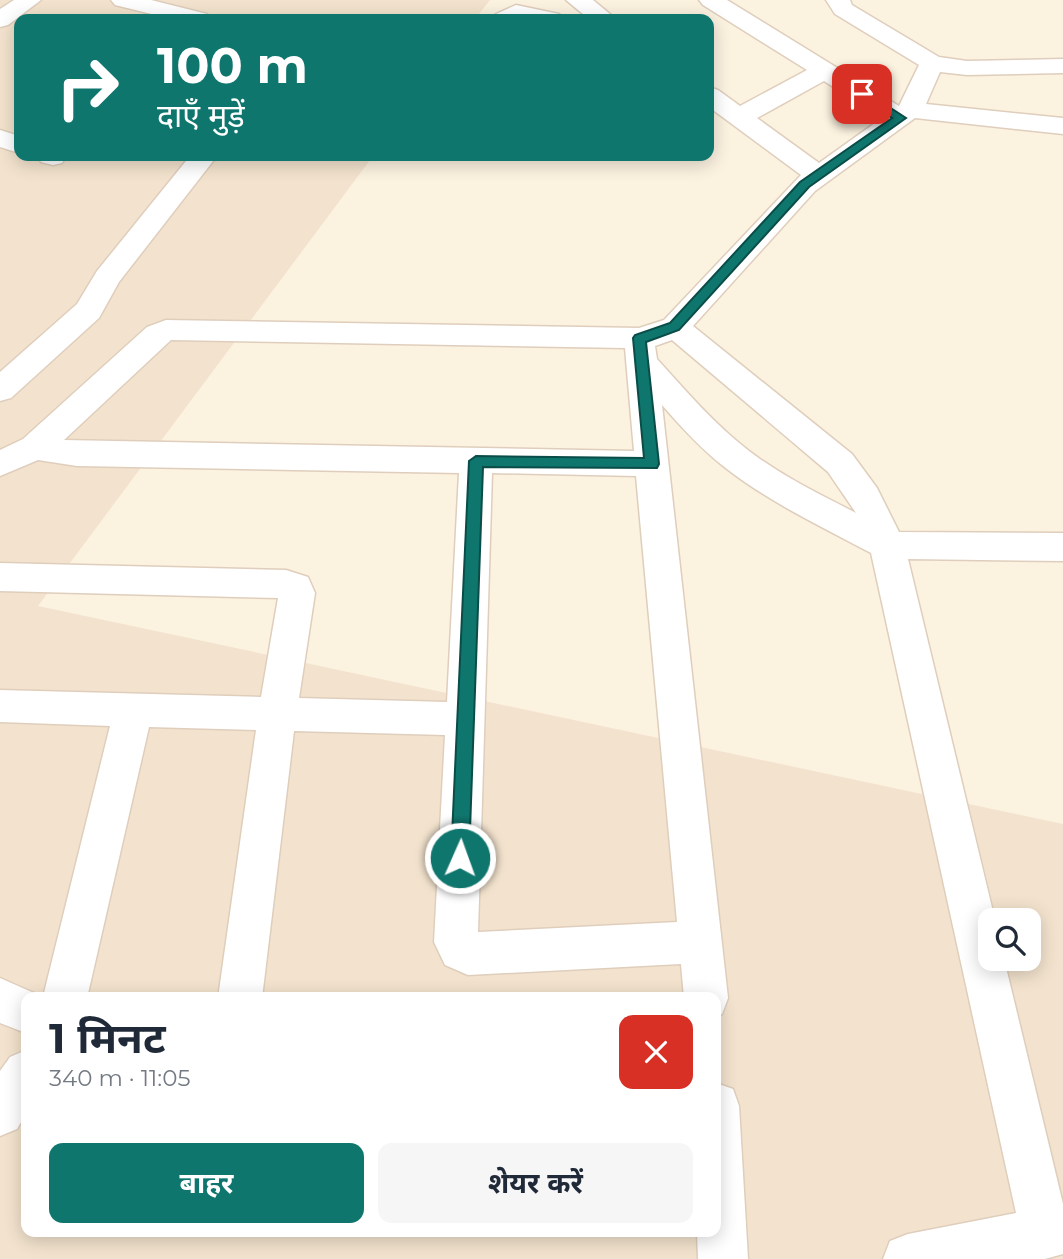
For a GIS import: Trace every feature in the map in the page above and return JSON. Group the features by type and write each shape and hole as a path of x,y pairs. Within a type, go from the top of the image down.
{"street":[{"path":"0,20 29,0"},
{"path":"123,0 179,14"},
{"path":"711,0 824,71 905,114 1063,126"},
{"path":"838,0 843,9 932,64 967,68 1063,66"},
{"path":"705,992 652,464 652,343 817,174 905,114 932,64"},
{"path":"739,117 824,71"},
{"path":"714,99 817,174"},
{"path":"0,390 88,311 107,278 200,161"},
{"path":"0,464 35,447 158,334 166,330 652,343 840,463 859,485 874,510 887,545 1054,1231 908,1259"},
{"path":"652,343 703,430 738,460 782,490 887,545 1063,547"},
{"path":"35,447 77,454 652,464"},
{"path":"476,461 456,942 460,950 468,954 700,942"},
{"path":"0,577 286,584 295,587 297,593 276,715 241,992"},
{"path":"0,706 465,719"},
{"path":"66,992 133,711"},
{"path":"0,1000 21,1009"},
{"path":"0,1112 21,1080"},
{"path":"721,1215 723,1259"}],"shaded area":[{"path":"0,0 490,0 479,14 14,14 14,161 369,161 38,606 1063,824 1063,1259 0,1259"}],"route":[{"path":"460,858 476,461 652,464 639,338 654,336 675,327 805,185 831,164 900,118 862,94"}]}
